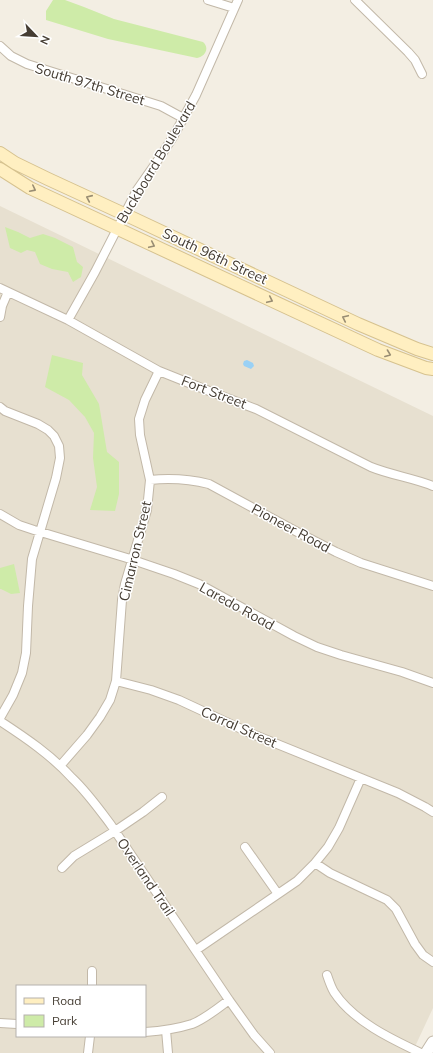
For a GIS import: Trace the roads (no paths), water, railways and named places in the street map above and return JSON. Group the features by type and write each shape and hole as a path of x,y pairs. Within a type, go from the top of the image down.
{"main road":[{"name":"South 96th Street","path":"0,153 15,163 48,180 358,324 417,349 433,354"},
{"name":"South 96th Street","path":"0,169 30,188 378,350 426,368 433,369"}],"street":[{"path":"208,0 234,8"},
{"name":"Buckboard Boulevard","path":"68,320 95,272 137,190 166,147 196,95 238,0"},
{"path":"355,0 408,52 415,60 422,74"},
{"name":"South 97th Street","path":"0,46 11,56 27,64 161,106 183,118"},
{"name":"Fort Street","path":"0,288 68,320 159,370 256,409 371,468 433,486"},
{"path":"0,317 2,306 8,292"},
{"name":"Cimarron Street","path":"60,766 87,735 100,717 110,700 116,681 122,600 125,584 147,510 150,480 140,435 140,419 145,400 159,370"},
{"path":"0,407 5,411 38,424 48,430 54,436 59,446 60,458 56,478 32,559 26,653 22,673 13,695 0,718"},
{"name":"Pioneer Road","path":"150,480 176,479 209,484 360,564 433,586"},
{"name":"Laredo Road","path":"0,514 19,525 132,560 198,584 317,647 402,672 433,683"},
{"name":"Corral Street","path":"116,681 151,690 179,700 250,733 398,793 425,806 433,812"},
{"name":"Overland Trail","path":"0,721 27,738 60,766 72,777 90,798 115,831 229,1000 254,1035 270,1053"},
{"path":"196,950 297,881 315,864 339,828 361,778"},
{"path":"62,868 74,856 115,831 162,797"},
{"path":"245,847 278,894"},
{"path":"315,864 330,874 387,900 396,909 419,950 433,962"},
{"path":"92,971 92,985"},
{"path":"327,975 334,992 345,1006 359,1018 376,1030 422,1053"},
{"path":"146,1032 166,1030 192,1023 210,1014 229,1000"},
{"path":"0,1023 16,1024"},
{"path":"166,1030 168,1053"},
{"path":"88,1053 90,1037"},
{"path":"426,1053 433,1042"}],"water":[{"path":"247,360 253,363 254,366 251,369 243,364 244,361"}]}
